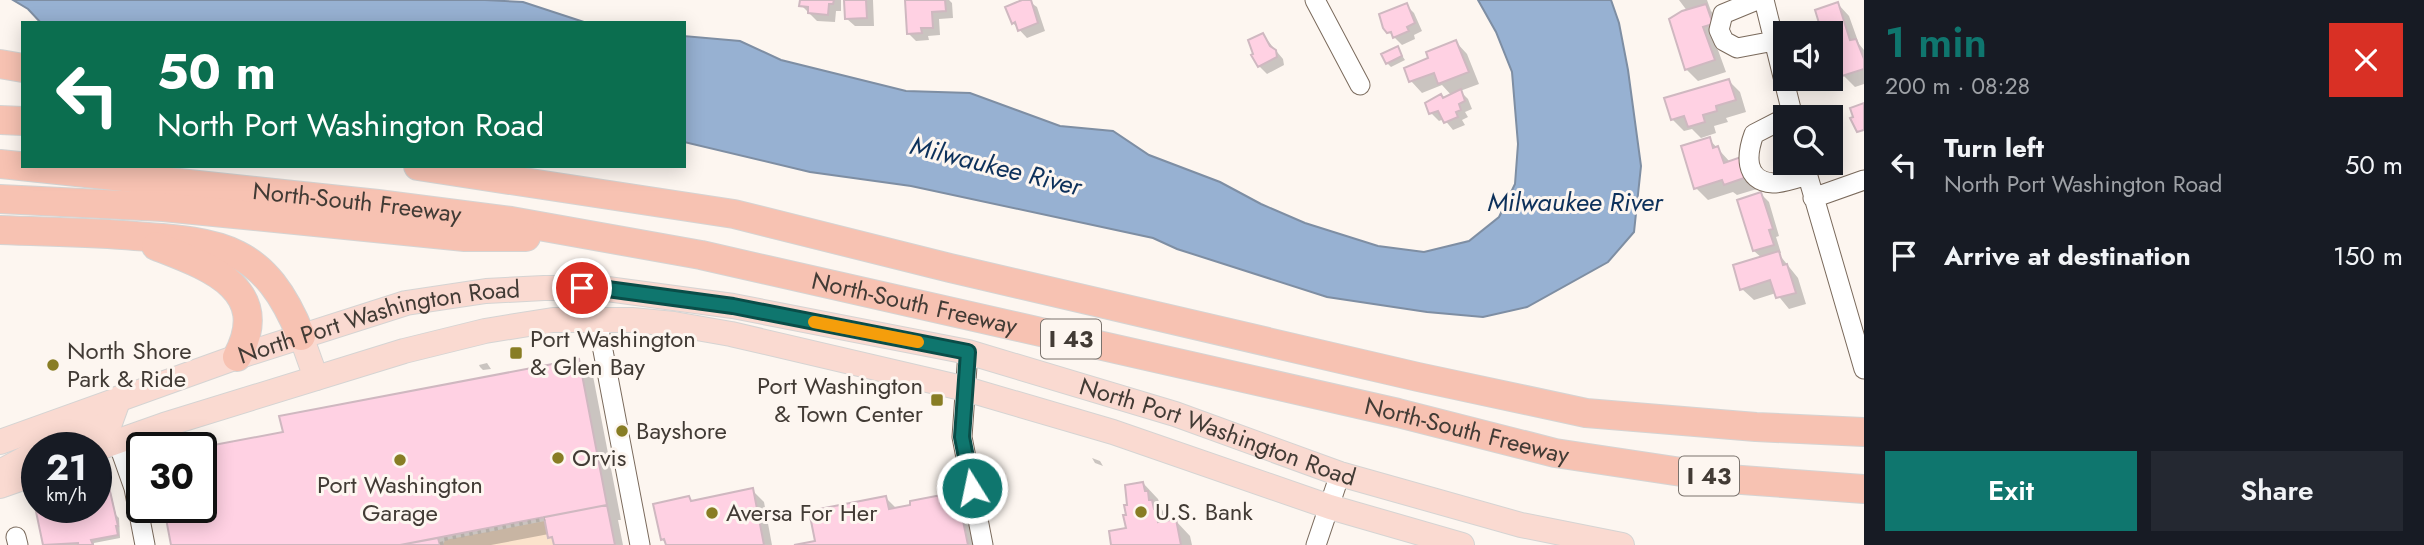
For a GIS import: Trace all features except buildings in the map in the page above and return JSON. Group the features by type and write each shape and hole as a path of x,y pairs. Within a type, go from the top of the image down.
{"highway":[{"path":"0,64 21,68"},
{"path":"0,120 21,121"},
{"name":"North-South Freeway","path":"0,164 21,166"},
{"name":"North-South Freeway","path":"38,168 426,209 701,255 1398,413 1555,453 1728,479 1864,489"},
{"name":"North-South Freeway","path":"431,168 734,214 963,271 1418,377 1586,413 1756,427 1864,432"},
{"path":"526,168 734,214"},
{"path":"0,200 163,208 465,237 584,235"},
{"path":"0,230 128,235 197,241 237,254 263,274 279,292 301,336"},
{"path":"128,235 204,266 233,285 242,296 247,320 246,337 237,357"}],"main road":[{"name":"North Port Washington Road","path":"0,442 237,357 406,303 486,291 600,288 733,306 968,352 1175,414 1340,474 1552,539 1622,545"},
{"name":"North Port Washington Road","path":"112,442 404,351 485,331 553,320 597,319 674,324 731,334 966,389 1113,432 1330,506 1462,545"},
{"path":"301,336 316,378"},
{"path":"88,432 110,423 119,398"},
{"path":"0,472 21,461"},
{"path":"0,486 21,479"}],"street":[{"path":"1315,0 1360,85"},
{"path":"1757,0 1723,14 1719,30 1724,41 1737,48 1773,41"},
{"path":"1764,0 1773,37"},
{"path":"1773,125 1754,134 1747,152 1749,167 1760,180 1775,183 1793,175"},
{"path":"1807,175 1864,369"},
{"path":"1813,198 1864,180"},
{"path":"597,319 640,545"},
{"path":"968,352 962,437 983,545"},
{"path":"112,452 134,488 145,545"},
{"path":"1316,545 1340,474"}],"path":[{"path":"442,545 441,540 545,519"}],"shaded area":[{"path":"545,521 548,538 552,537 554,545 443,545 445,540"}],"water":[{"path":"13,0 485,0 523,2 581,21 39,21 28,9"},
{"name":"Milwaukee River","path":"1478,0 1611,0 1619,23 1628,70 1641,166 1634,232 1608,262 1527,307 1483,317 1427,312 1327,297 1177,249 1153,238 911,186 810,172 686,142 686,36 740,41 781,60 906,91 970,93 1060,126 1113,131 1149,155 1220,182 1305,223 1378,246 1424,252 1469,241 1499,217 1515,184 1518,144 1512,72 1496,32"}],"slow traffic":[{"path":"814,322 918,342"}],"place":[{"name":"Port Washington & Glen Bay","path":"516,353"},
{"name":"North Shore Park & Ride","path":"53,365"},
{"name":"Port Washington & Town Center","path":"937,400"},
{"name":"Bayshore","path":"622,431"},
{"name":"Orvis","path":"558,458"},
{"name":"Port Washington Garage","path":"400,460"},
{"name":"U.S. Bank","path":"1141,512"},
{"name":"Aversa For Her","path":"712,513"}],"route":[{"path":"582,288 600,288 733,306 968,352 962,437 972,488"}]}
